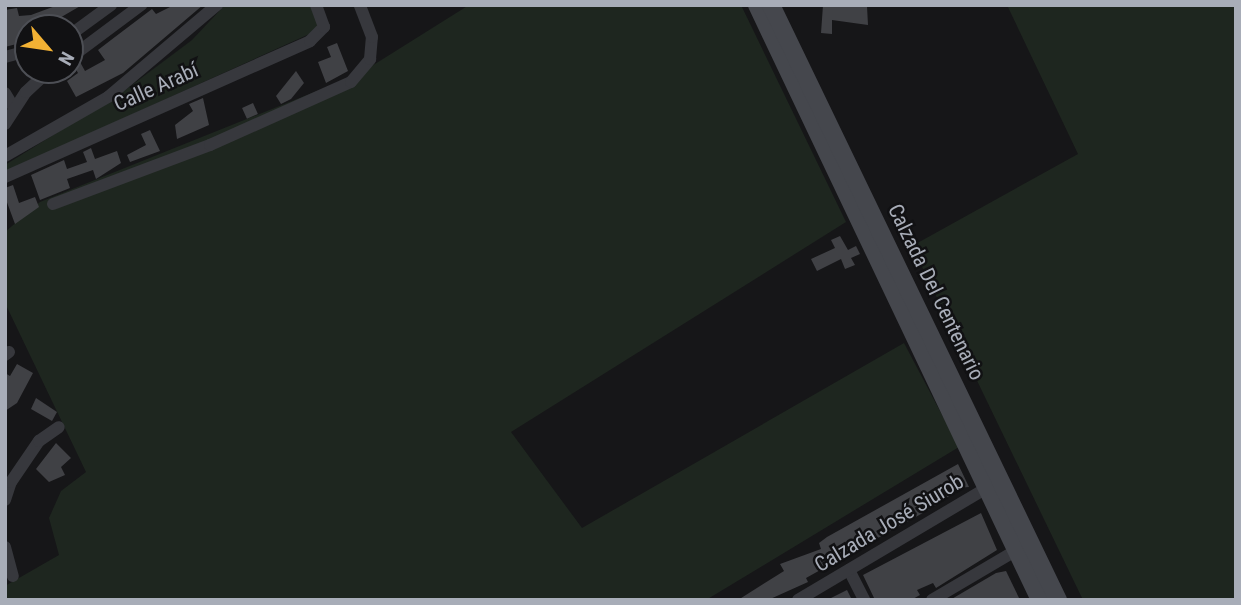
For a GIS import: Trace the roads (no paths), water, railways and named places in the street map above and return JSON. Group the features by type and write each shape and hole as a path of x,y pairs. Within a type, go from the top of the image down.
{"main road":[{"name":"Calzada Del Centenario","path":"757,5 994,483 1058,600"},
{"name":"Calzada Del Centenario","path":"771,5 994,483 1017,550 1040,600"}],"street":[{"path":"84,25 111,5"},
{"path":"84,48 141,5"},
{"path":"5,156 108,97 217,5"},
{"name":"Calle Arabí","path":"5,177 322,33 323,19 316,5"},
{"path":"53,204 210,145 351,82 370,60 372,37 360,5"},
{"path":"5,124 14,108 37,84"},
{"path":"5,93 14,108"},
{"path":"6,496 8,481 39,441 59,427"},
{"name":"Calzada José Siurob","path":"798,600 994,483"},
{"path":"5,547 13,576"},
{"path":"932,600 1017,550"},
{"path":"849,570 864,600"}]}
